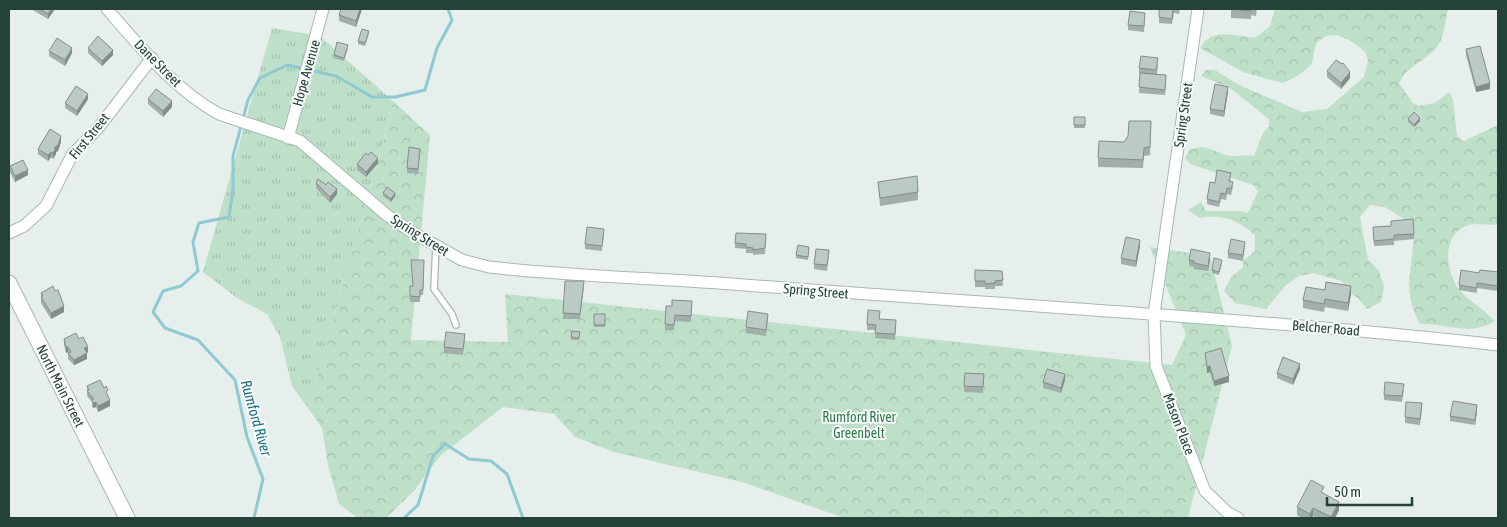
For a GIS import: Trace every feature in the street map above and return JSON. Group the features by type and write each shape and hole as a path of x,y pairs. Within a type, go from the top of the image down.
{"street":[{"name":"Dane Street","path":"107,9 152,58 192,96 215,112"},
{"name":"Hope Avenue","path":"288,138 323,9"},
{"name":"Spring Street","path":"215,112 300,141 319,155 388,216 436,246 474,263 522,271 1154,314 1198,9"},
{"name":"First Street","path":"9,233 24,226 46,206 72,155 98,127 152,58"},
{"name":"North Main Street","path":"9,283 127,518"},
{"name":"Belcher Road","path":"1154,314 1323,327 1498,346"},
{"name":"Mason Place","path":"1154,314 1156,366 1205,492 1228,513 1238,518"}],"lane":[{"path":"436,246 434,289 452,314 456,325"}],"green space":[{"path":"1275,9 1448,9 1444,31 1439,44 1435,50 1407,72 1399,83 1412,102 1418,106 1435,103 1449,92 1453,100 1457,136 1464,141 1498,125 1498,225 1476,224 1464,227 1452,239 1448,255 1451,272 1458,288 1495,321 1485,326 1467,329 1420,324 1410,299 1409,287 1413,225 1385,207 1370,205 1360,217 1368,260 1379,271 1384,287 1381,302 1367,309 1358,298 1351,294 1342,281 1313,273 1299,276 1286,285 1266,309 1235,303 1224,291 1231,277 1243,267 1243,261 1255,251 1255,235 1242,225 1229,219 1215,217 1200,218 1188,210 1201,202 1206,211 1240,211 1248,213 1258,191 1253,185 1190,164 1185,158 1189,150 1200,147 1230,156 1254,156 1263,133 1269,127 1269,119 1230,88 1201,76 1206,70 1215,70 1239,85 1302,112 1327,109 1364,77 1368,61 1366,53 1355,44 1335,35 1328,36 1316,45 1311,64 1298,75 1282,83 1243,72 1200,48 1205,41 1218,35 1225,34 1255,38 1270,26"},
{"path":"272,28 320,36 394,102 308,408 292,386 280,337 267,314 237,298 203,272"},
{"name":"Rumford River Greenbelt","path":"394,102 430,135 411,340 508,342 505,294 1172,365 1186,335 1150,247 1210,256 1232,346 1188,518 844,518 742,482 614,452 575,437 554,414 503,407 441,455 413,492 386,518 358,518 339,504 328,465 322,428 308,408"}],"building":[{"path":"40,9 51,9 48,14"},
{"path":"341,9 360,9 356,21 339,15"},
{"path":"1159,9 1173,9 1172,19 1159,17"},
{"path":"1231,9 1251,9 1251,11"},
{"path":"1130,11 1145,13 1144,26 1128,25"},
{"path":"362,29 369,31 365,43 358,41"},
{"path":"98,36 113,50 102,61 88,48"},
{"path":"57,38 72,48 65,60 49,51"},
{"path":"337,42 348,45 344,58 334,55"},
{"path":"1480,46 1490,83 1476,87 1466,49"},
{"path":"1141,56 1158,58 1156,70 1139,68"},
{"path":"1336,60 1343,63 1350,72 1341,83 1327,71"},
{"path":"1140,73 1166,75 1165,90 1139,87"},
{"path":"1215,84 1228,87 1224,111 1210,109"},
{"path":"76,86 88,94 77,111 65,103"},
{"path":"156,89 172,101 163,111 148,99"},
{"path":"1414,112 1420,118 1414,125 1408,119"},
{"path":"1074,117 1085,117 1085,125 1074,125"},
{"path":"1129,121 1151,121 1150,147 1144,148 1143,160 1098,158 1099,141 1124,142 1128,136"},
{"path":"50,129 61,136 53,153 51,152 48,155 38,149"},
{"path":"409,147 420,149 418,169 407,168"},
{"path":"371,152 378,158 366,172 357,164 366,153 368,155"},
{"path":"23,160 28,170 15,176 10,166"},
{"path":"1217,170 1231,173 1229,181 1233,182 1231,189 1227,188 1226,194 1221,193 1219,202 1207,199 1210,182 1215,183"},
{"path":"917,176 918,192 880,198 878,182"},
{"path":"318,179 326,185 328,182 337,189 330,197 316,183"},
{"path":"387,187 395,193 391,199 383,193"},
{"path":"1413,219 1414,234 1394,235 1394,239 1374,241 1373,227 1391,226 1391,221"},
{"path":"587,227 604,229 602,246 585,244"},
{"path":"736,233 766,234 765,248 753,250 753,248 746,247 746,244 735,243"},
{"path":"1126,237 1140,240 1136,261 1121,258"},
{"path":"1231,239 1245,242 1243,255 1228,253"},
{"path":"798,245 809,247 808,257 796,255"},
{"path":"816,249 829,250 827,265 814,264"},
{"path":"1191,249 1210,253 1208,266 1189,260"},
{"path":"1214,258 1222,260 1219,272 1212,270"},
{"path":"411,260 424,260 423,290 420,290 420,297 410,296 410,286 413,286"},
{"path":"975,270 1002,271 1003,280 985,284 985,281 975,281"},
{"path":"1461,270 1479,273 1480,270 1498,272 1498,286 1477,283 1477,288 1459,285"},
{"path":"565,281 584,281 580,314 563,313"},
{"path":"1326,282 1351,286 1348,303 1325,299 1324,304 1303,300 1306,287 1325,290"},
{"path":"53,286 55,291 58,290 64,306 51,313 41,297 43,296 41,293"},
{"path":"672,300 692,301 691,316 675,315 674,325 665,324 666,306 672,306"},
{"path":"868,310 880,311 879,319 896,320 895,334 875,333 876,325 867,324"},
{"path":"748,311 768,314 766,330 746,327"},
{"path":"594,314 605,314 605,325 594,325"},
{"path":"572,331 580,332 579,338 571,337"},
{"path":"446,332 465,334 463,349 444,347"},
{"path":"76,333 79,339 83,337 88,347 84,348 87,353 74,360 68,353 71,352 66,347 64,339"},
{"path":"1221,348 1229,376 1214,381 1210,366 1207,367 1205,353"},
{"path":"1283,357 1300,364 1293,379 1277,373"},
{"path":"1047,369 1065,374 1061,388 1043,382"},
{"path":"965,373 984,374 983,387 964,386"},
{"path":"100,380 104,388 106,386 108,390 106,392 110,400 98,406 96,402 93,403 92,400 94,399 87,391 89,390 87,386"},
{"path":"1385,382 1404,384 1402,396 1384,395"},
{"path":"1453,401 1477,405 1475,420 1450,416"},
{"path":"1406,402 1422,403 1420,419 1405,417"},
{"path":"1311,480 1324,487 1321,492 1339,502 1331,517 1313,508 1310,514 1297,507"}],"waterway":[{"name":"Rumford River","path":"254,518 263,479 247,437 235,380 198,340 165,328 153,312 163,291 181,286 198,271 193,242 199,223 229,217 233,190 233,156 248,100 260,78 287,65 336,76 372,97 395,97 425,90 437,48 452,20 448,9"},
{"name":"Rumford River","path":"404,518 418,505 433,456 445,444 469,459 491,461 507,474 523,518"}]}
